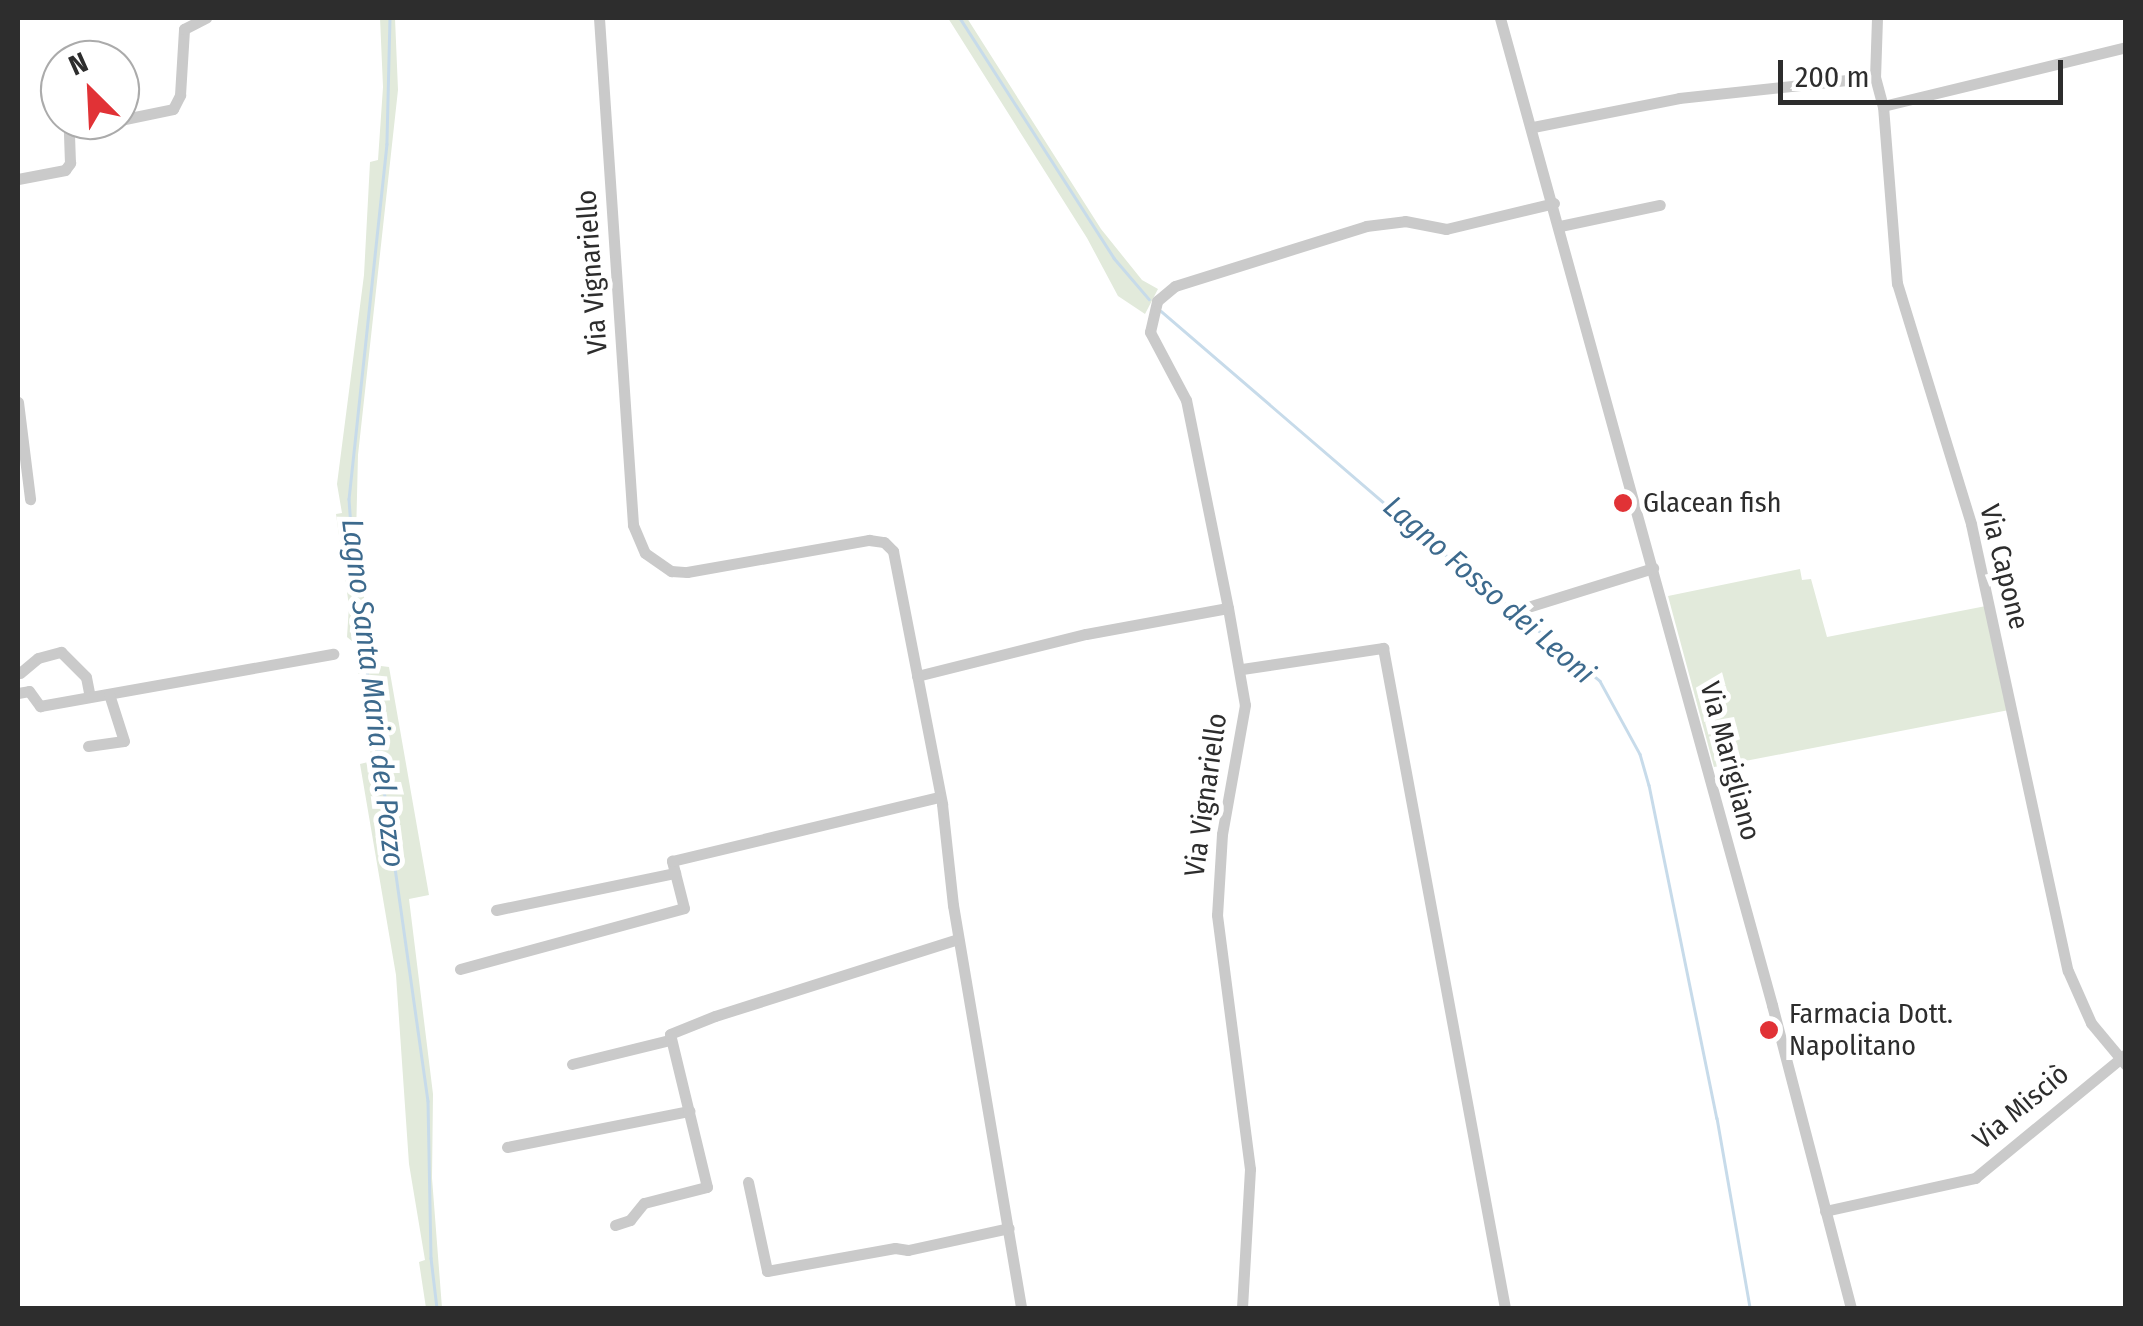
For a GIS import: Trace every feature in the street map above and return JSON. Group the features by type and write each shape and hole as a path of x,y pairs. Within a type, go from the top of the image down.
{"street":[{"path":"140,116 173,109 180,95 184,28 206,18"},
{"name":"Via Vignariello","path":"599,18 633,525 645,553 672,571 687,572 869,540 884,542 899,564 1021,1308"},
{"name":"Via Marigliano","path":"1500,18 1554,203 1851,1308"},
{"name":"Via Capone","path":"1878,18 1875,77 1883,106 1898,283 1911,340 1970,524 2068,971 2091,1023 2124,1058"},
{"path":"1883,106 2126,46"},
{"path":"1533,128 1679,98 1875,77"},
{"path":"18,178 66,170 70,163 69,140"},
{"name":"Via Vignariello","path":"1242,1308 1250,1211 1249,1156 1218,945 1217,879 1244,718 1242,669 1186,400 1153,341 1152,312 1156,301 1175,286 1350,232 1392,221 1446,228 1554,203"},
{"path":"1560,226 1660,205"},
{"path":"18,402 30,500"},
{"path":"1531,606 1653,568"},
{"path":"916,676 1122,626 1228,608"},
{"path":"1242,669 1383,648 1504,1308"},
{"path":"90,698 86,677 61,652 38,658 19,673 20,692 29,691 40,706 90,698 332,654"},
{"path":"88,746 124,741 109,694"},
{"path":"460,969 684,908 672,861 940,797"},
{"path":"496,910 675,873"},
{"path":"615,1224 630,1220 644,1203 707,1187 670,1034 958,939"},
{"path":"572,1064 670,1040"},
{"name":"Via Misciò","path":"1825,1210 1976,1178 2124,1058"},
{"path":"506,1147 688,1111"},
{"path":"748,1182 766,1272 895,1248 908,1250 1009,1228"}],"green space":[{"path":"380,18 395,18 398,90 358,455 356,537 373,665 389,667 429,895 409,899 433,1094 432,1178 442,1308 426,1308 419,1262 425,1260 409,1164 396,975 360,764 372,761 353,642 347,637 349,606 336,514 342,513 337,484 364,275 370,162 378,160 383,87"},
{"path":"948,18 967,18 1101,229 1142,280 1158,289 1145,314 1118,296 1087,238"},
{"path":"1800,569 1802,580 1811,579 1827,637 1986,606 2009,710 1714,767 1668,596"}],"waterway":[{"name":"Lagno Santa Maria del Pozzo","path":"390,18 387,144 349,499 355,585 428,1101 431,1258 437,1308"},
{"name":"Lagno Fosso dei Leoni","path":"960,18 1114,258 1149,299"},
{"name":"Lagno Fosso dei Leoni","path":"1161,311 1420,534 1600,681 1640,754 1649,785 1717,1118 1750,1308"}],"place":[{"name":"Glacean fish","path":"1623,503"},
{"name":"Farmacia Dott. Napolitano","path":"1769,1030"}]}
